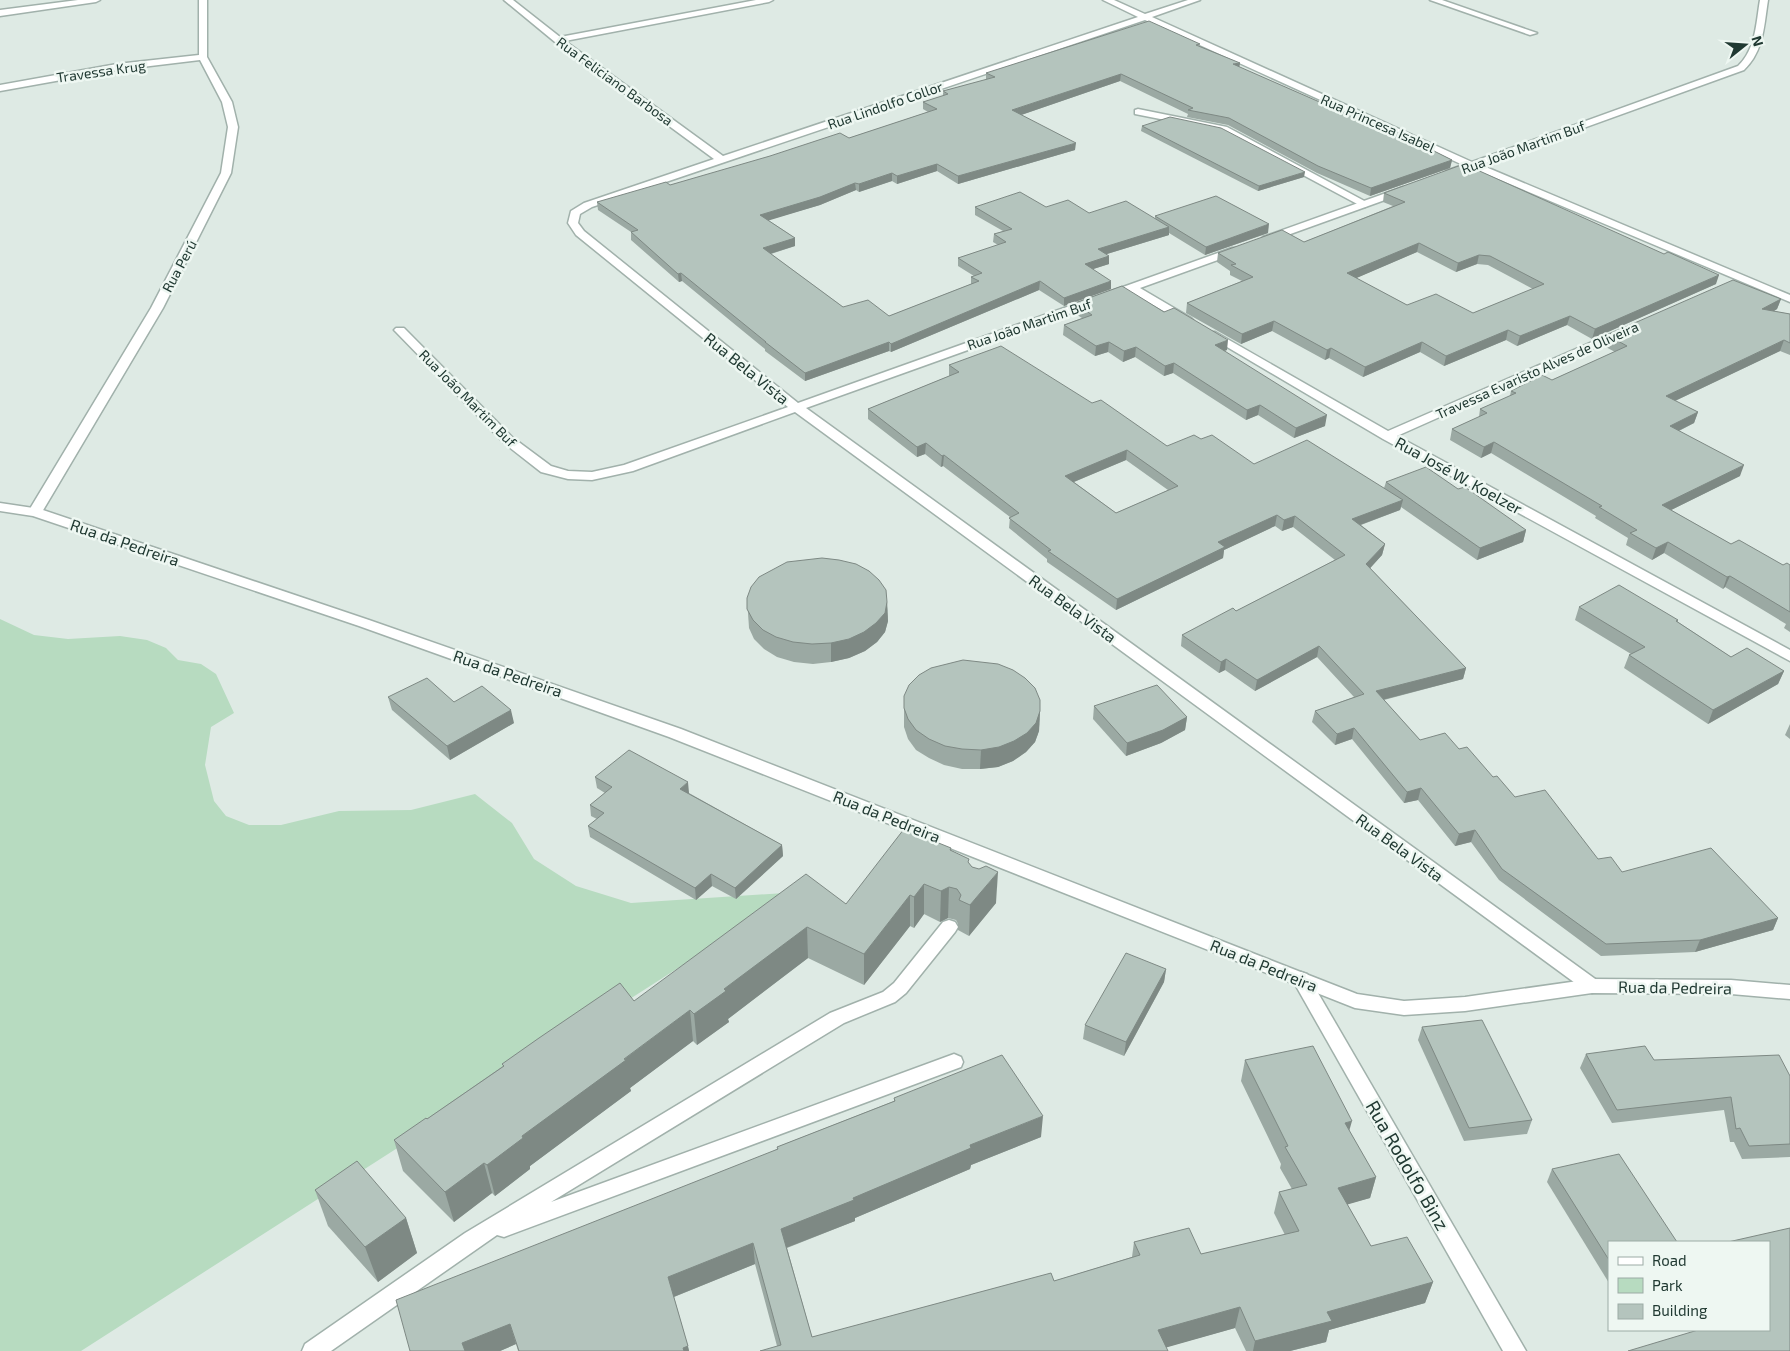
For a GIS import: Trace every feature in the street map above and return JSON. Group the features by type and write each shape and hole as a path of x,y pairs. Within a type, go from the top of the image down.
{"street":[{"path":"0,13 96,0"},
{"name":"Rua Perú","path":"35,512 157,308 226,173 233,127 227,102 203,57 203,0"},
{"name":"Rua Feliciano Barbosa","path":"508,0 558,40 722,160"},
{"path":"558,40 769,0"},
{"name":"Rua Princesa Isabel","path":"1107,0 1472,165 1790,299"},
{"name":"Rua Lindolfo Collor","path":"576,213 588,204 1196,0"},
{"path":"1434,0 1533,33"},
{"name":"Rua João Martim Buf","path":"1436,178 1741,68 1749,62 1756,48 1764,0"},
{"name":"Travessa Krug","path":"0,88 108,69 203,57"},
{"path":"1138,112 1224,129 1365,204"},
{"name":"Rua João Martim Buf","path":"400,330 508,440 546,469 568,475 592,476 628,468 1410,188"},
{"name":"Rua Bela Vista","path":"576,213 573,223 580,233 796,407 1592,986"},
{"path":"1724,287 1742,279"},
{"name":"Rua José W. Koelzer","path":"1132,288 1387,436 1790,656"},
{"name":"Travessa Evaristo Alves de Oliveira","path":"1387,436 1633,327"},
{"name":"Rua da Pedreira","path":"0,507 35,512 364,623 676,733 1355,1001 1404,1008 1465,1004 1592,986 1731,987 1790,992"},
{"path":"989,877 1002,861"},
{"path":"313,1351 472,1239 837,1018 889,997 900,988 949,927"},
{"name":"Rua Rodolfo Binz","path":"1301,979 1515,1351"},
{"path":"472,1239 954,1062"}],"green space":[{"path":"0,619 34,635 68,639 120,636 147,640 166,648 178,660 201,664 216,674 234,713 211,727 205,765 214,801 226,816 249,825 281,825 339,811 411,810 475,794 512,823 534,859 576,886 631,903 785,893 753,920 81,1351 0,1351"}],"building":[{"path":"1149,21 1200,44 1196,45 1240,63 1233,64 1340,111 1379,124 1422,143 1420,144 1452,160 1371,188 1318,166 1229,118 1188,110 1193,108 1121,74 1012,110 1076,143 958,176 937,164 897,176 892,173 859,184 855,183 820,197 760,215 795,238 763,248 843,307 868,300 889,316 979,281 971,277 982,273 958,258 1006,242 994,234 1012,229 975,207 1020,192 1046,207 1068,200 1089,213 1126,201 1169,227 1098,249 1109,256 1085,264 1111,281 1064,298 1040,281 891,344 889,342 805,373 681,273 678,274 631,232 638,230 597,202 666,182 670,185 770,156 840,133 849,138 937,109 923,102 948,94 943,91 995,77 986,73"},
{"path":"1170,117 1221,128 1305,172 1259,186 1142,126"},
{"path":"1464,164 1664,254 1668,252 1719,275 1595,329 1570,316 1520,336 1508,330 1446,356 1422,342 1365,367 1331,348 1327,350 1274,321 1242,334 1187,303 1253,277 1231,265 1236,264 1218,253 1282,230 1304,242 1405,202 1384,193","holes":["1419,243 1458,263 1479,255 1490,256 1544,284 1473,313 1436,294 1407,305 1347,273"]},
{"path":"1216,196 1269,224 1206,247 1155,216"},
{"path":"1733,280 1781,299 1762,309 1790,314 1790,343 1784,340 1666,396 1698,412 1670,426 1744,465 1662,505 1731,544 1739,540 1783,565 1787,563 1790,565 1790,612 1668,542 1656,548 1630,533 1637,530 1599,507 1602,506 1494,442 1484,447 1452,429 1487,413 1480,409 1516,393 1511,391 1542,375 1552,380 1627,346 1607,335"},
{"path":"1122,286 1164,312 1174,308 1228,340 1215,345 1327,415 1296,428 1260,405 1247,410 1174,363 1165,366 1136,347 1124,351 1109,342 1096,346 1064,325 1092,315 1075,303"},
{"path":"1001,346 1092,403 1101,400 1167,446 1194,435 1201,439 1212,435 1254,464 1307,440 1403,500 1352,519 1385,544 1366,564 1466,668 1376,691 1420,740 1445,733 1459,749 1467,747 1493,777 1497,776 1515,797 1545,790 1598,859 1611,857 1622,872 1711,848 1778,918 1700,940 1606,944 1502,869 1475,830 1459,834 1421,788 1407,792 1354,728 1337,734 1315,711 1364,694 1319,646 1257,680 1226,659 1221,662 1182,635 1233,608 1236,611 1345,555 1295,516 1284,520 1277,515 1218,542 1225,547 1117,599 1048,551 1051,550 1009,518 1019,513 944,455 942,456 926,443 917,447 868,409 959,372 949,365","holes":["1127,450 1178,486 1116,513 1065,476"]},
{"path":"1426,467 1458,489 1465,487 1526,530 1480,548 1386,482"},
{"path":"822,558 856,564 869,571 886,590 887,602 885,613 864,632 849,639 831,643 793,642 776,637 763,630 753,620 747,609 747,598 751,587 759,577 787,562"},
{"path":"1619,585 1678,620 1676,621 1731,657 1747,648 1784,671 1713,710 1629,655 1645,647 1579,607"},
{"path":"963,660 998,664 1013,670 1035,688 1040,700 1040,711 1036,723 1027,733 999,747 981,750 945,746 929,739 916,730 908,719 904,708 904,696 909,685 919,675 931,668"},
{"path":"427,678 454,702 482,686 511,710 447,746 388,697"},
{"path":"1157,685 1187,717 1163,730 1127,743 1094,706"},
{"path":"629,750 688,782 680,789 782,845 735,888 711,874 695,888 588,826 604,813 590,805 612,787 595,777"},
{"path":"904,829 951,848 950,850 969,859 968,862 972,867 979,869 986,866 998,872 970,905 959,900 961,895 957,889 949,887 941,891 924,884 914,897 910,895 864,954 807,927 724,989 726,991 694,1014 690,1010 624,1059 626,1060 522,1136 523,1138 487,1165 484,1163 445,1192 394,1140 504,1066 502,1064 620,983 634,1001 806,874 846,904"},
{"path":"1126,953 1166,969 1126,1042 1085,1025"},
{"path":"1482,1020 1532,1120 1469,1128 1422,1027"},
{"path":"1313,1046 1352,1121 1345,1123 1376,1177 1338,1188 1371,1246 1407,1237 1433,1282 1327,1312 1332,1321 1255,1341 1240,1307 1158,1330 1168,1351 760,1351 781,1345 753,1243 668,1277 688,1346 683,1348 684,1351 519,1351 510,1324 462,1343 465,1351 410,1351 396,1300 778,1149 777,1147 895,1101 894,1098 1002,1055 1043,1116 970,1145 971,1148 853,1198 854,1200 781,1229 812,1337 1051,1273 1054,1281 1140,1255 1134,1242 1189,1228 1201,1254 1299,1231 1279,1192 1307,1185 1285,1147 1288,1146 1245,1060"},
{"path":"1645,1046 1654,1060 1779,1055 1790,1076 1790,1144 1749,1146 1740,1128 1736,1129 1731,1097 1617,1110 1586,1054"},
{"path":"1619,1154 1676,1241 1608,1241 1608,1258 1552,1169"},
{"path":"357,1161 406,1218 365,1247 315,1190"},
{"path":"1790,1228 1790,1351 1628,1351 1695,1331 1770,1331 1770,1241 1732,1241"}]}
